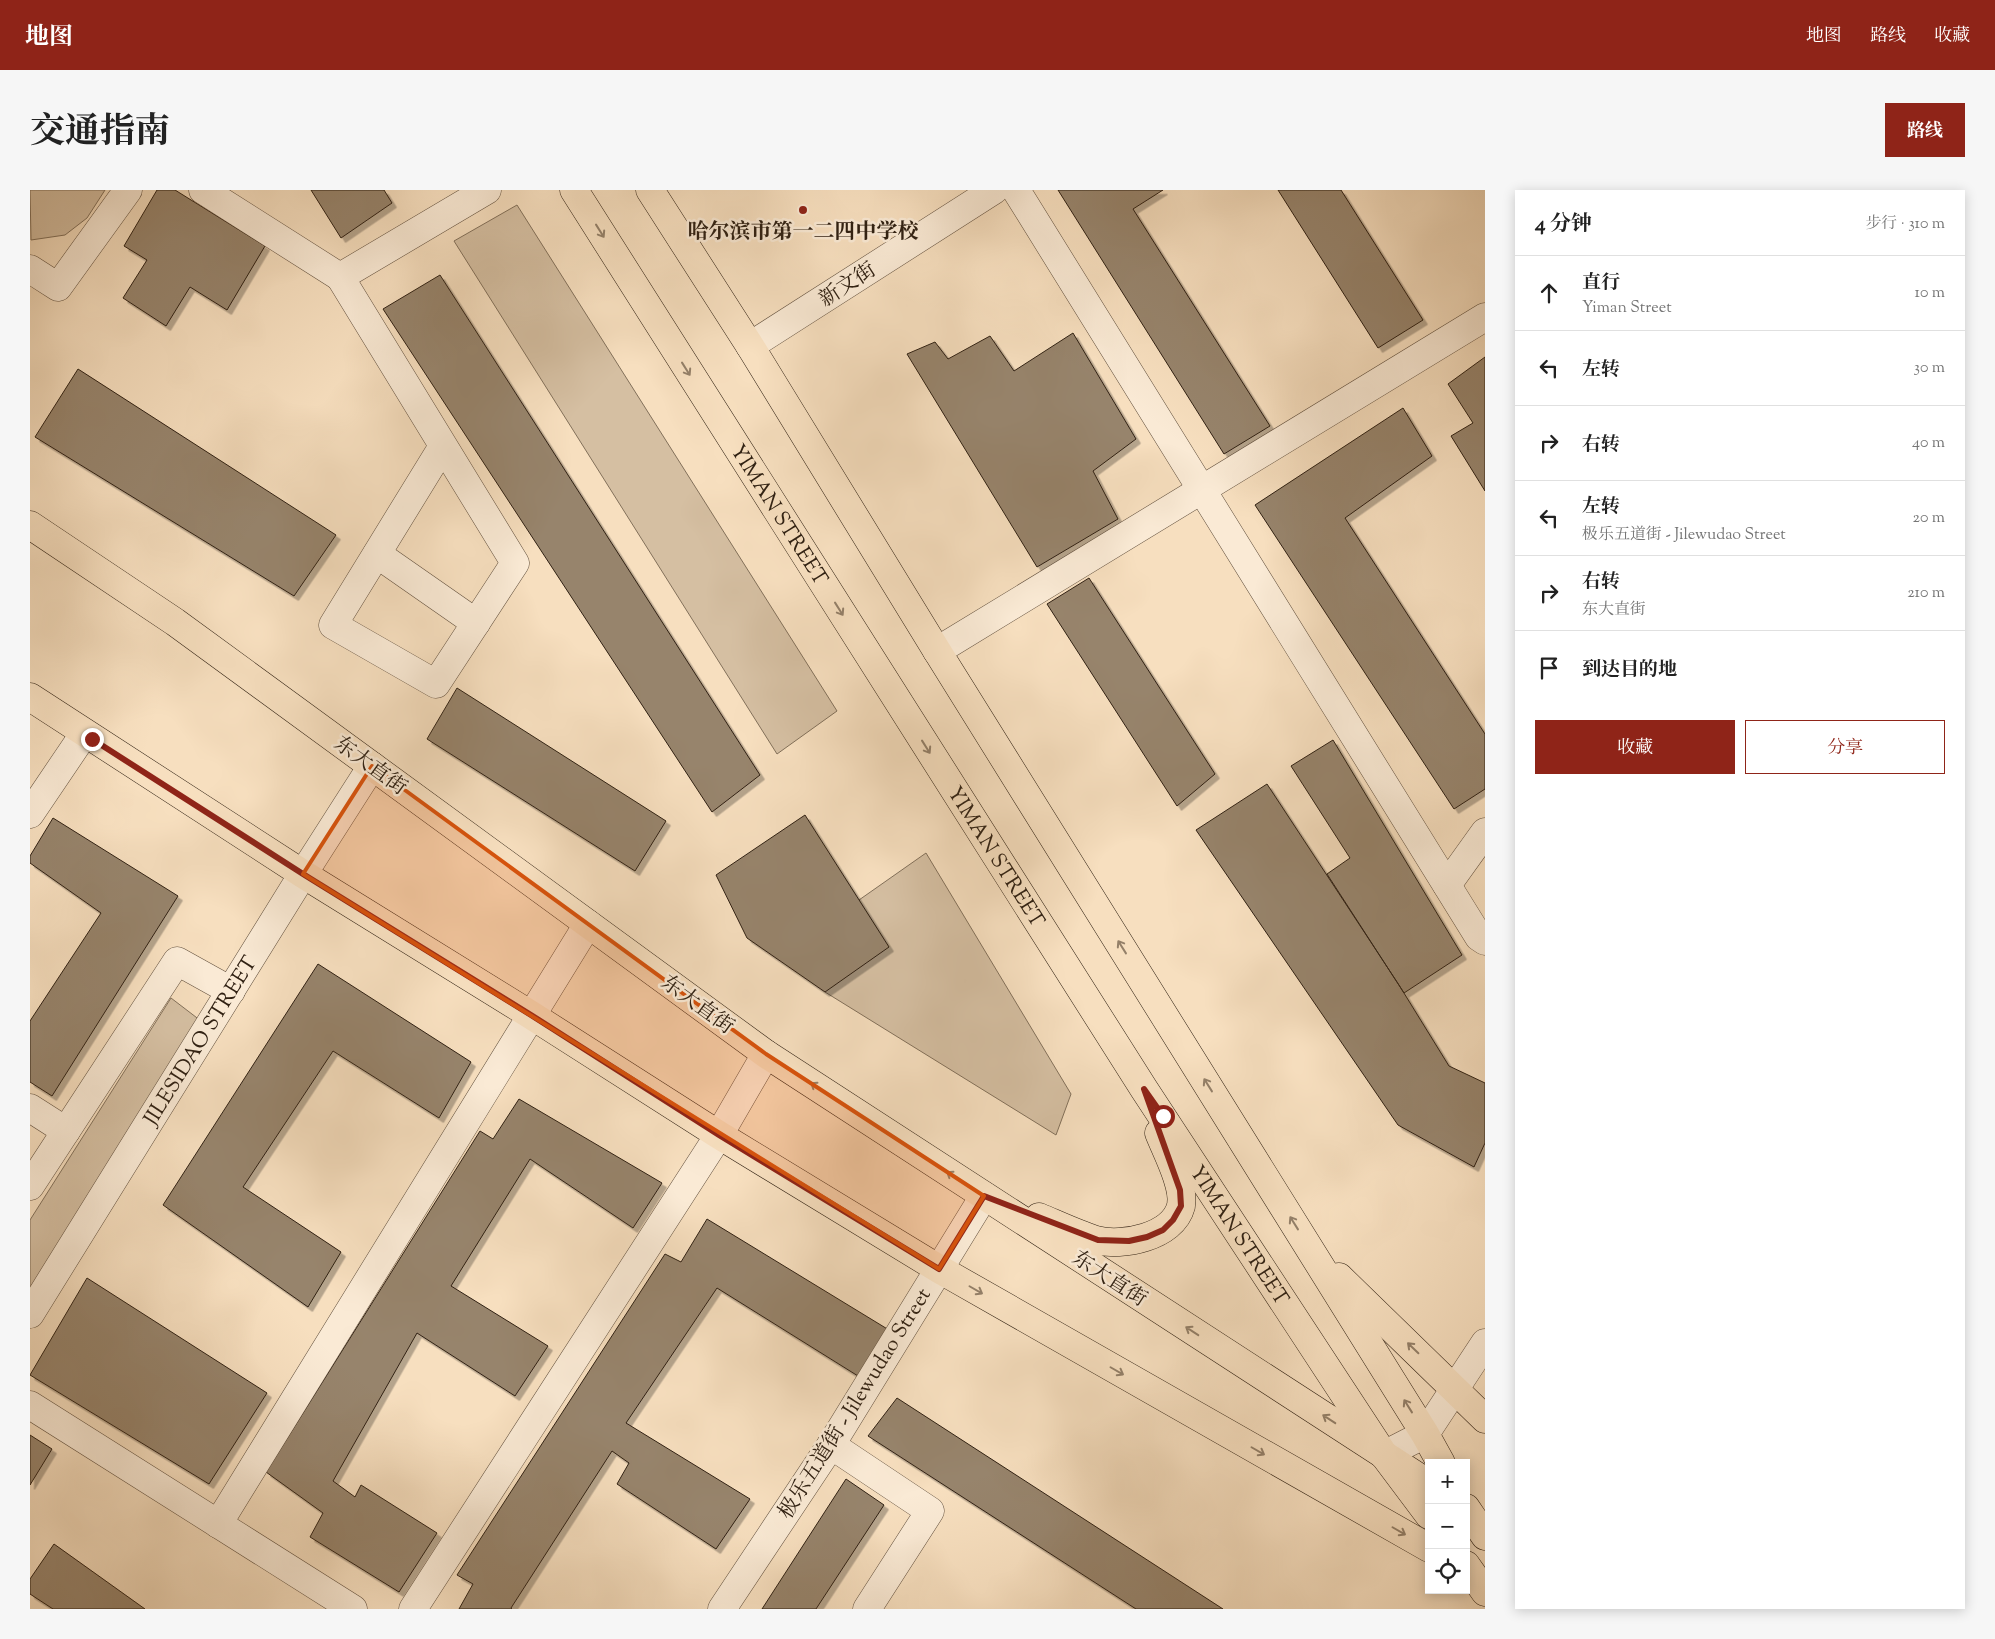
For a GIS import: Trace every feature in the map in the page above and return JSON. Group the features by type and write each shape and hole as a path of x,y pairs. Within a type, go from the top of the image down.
{"main road":[{"name":"YIMAN STREET","path":"574,190 1144,1089 1384,1455 1425,1510"},
{"path":"650,190 750,346 1439,1459"},
{"name":"东大直街","path":"30,525 175,622 766,1054 1425,1481"},
{"path":"30,697 84,734 303,874 531,1015 719,1135 939,1269 1425,1546"},
{"path":"984,1196 1098,1240 1129,1241 1147,1237 1163,1230 1173,1220 1181,1206 1180,1190 1144,1089"},
{"path":"1309,1248 1485,1419"},
{"path":"1470,1511 1485,1520"},
{"path":"1470,1514 1485,1536"}],"street":[{"path":"30,269 58,287 128,190"},
{"path":"203,190 340,277 515,563 436,684 333,625 443,446"},
{"path":"340,277 487,190"},
{"name":"新文街","path":"750,346 994,190"},
{"path":"1016,190 1479,937 1485,941"},
{"path":"937,650 1485,318"},
{"path":"377,554 476,623"},
{"path":"30,814 84,734"},
{"name":"JILESIDAO STREET","path":"30,1314 372,766"},
{"path":"1447,885 1485,832"},
{"path":"218,1524 588,924"},
{"path":"30,1186 177,961 231,990"},
{"path":"413,1609 719,1135 766,1054"},
{"path":"30,1108 66,1131"},
{"name":"极乐五道街 - Jilewudao Street","path":"722,1609 831,1445 984,1196"},
{"path":"1384,1455 1425,1434 1485,1343"},
{"path":"30,1406 353,1609"},
{"path":"831,1445 930,1511 867,1609"}],"highlighted area":[{"path":"372,766 766,1054 984,1196 939,1269 303,874"}],"shaded area":[{"path":"30,190 105,190 87,218 65,235 31,240"},
{"path":"517,205 837,711 777,754 454,241"},
{"path":"926,853 1071,1094 1056,1135 825,992 859,900"},
{"path":"171,998 205,1024 30,1291 30,1220"}],"building":[{"path":"157,190 175,190 265,246 227,310 190,287 166,326 123,298 147,260 124,246"},
{"path":"311,190 384,190 392,203 341,238"},
{"path":"1058,190 1163,190 1133,209 1270,426 1224,454"},
{"path":"1278,190 1341,190 1423,320 1378,348"},
{"path":"440,275 760,775 712,812 383,309"},
{"path":"1073,333 1136,439 1093,471 1118,519 1037,567 907,354 935,342 948,359 990,336 1014,371"},
{"path":"1485,357 1485,491 1451,436 1473,423 1448,384"},
{"path":"78,369 336,535 294,596 35,437"},
{"path":"1403,408 1432,456 1345,518 1485,734 1485,789 1454,809 1255,505"},
{"path":"1089,578 1215,774 1177,806 1047,604"},
{"path":"457,688 666,821 635,871 427,739"},
{"path":"1333,740 1462,955 1404,993 1327,874 1350,858 1291,766"},
{"path":"1267,784 1399,985 1449,1066 1485,1083 1485,1143 1474,1167 1398,1125 1196,830"},
{"path":"805,815 889,947 825,992 747,938 716,875"},
{"path":"53,818 178,896 52,1096 30,1082 30,1021 101,913 30,863 30,856"},
{"path":"318,964 471,1062 439,1118 333,1051 243,1187 341,1252 308,1307 163,1205"},
{"path":"519,1099 662,1183 633,1228 530,1159 451,1286 548,1346 515,1396 417,1333 333,1481 355,1497 361,1485 437,1533 399,1592 310,1537 323,1513 266,1472 480,1131 493,1139"},
{"path":"707,1219 889,1330 858,1376 717,1288 626,1423 750,1499 716,1549 617,1484 629,1463 612,1451 512,1609 459,1609 473,1584 457,1575 665,1254 681,1262"},
{"path":"87,1278 267,1393 209,1484 30,1375"},
{"path":"897,1398 1223,1609 1136,1609 868,1436"},
{"path":"30,1435 52,1449 30,1485"},
{"path":"846,1479 884,1505 816,1609 762,1609"},
{"path":"54,1544 145,1609 53,1609 30,1594 30,1579"}],"place":[{"name":"哈尔滨市第一二四中学校","path":"803,210"}],"route":[{"path":"92,739 719,1135 939,1269 984,1196 1098,1240 1129,1241 1147,1237 1163,1230 1173,1220 1181,1206 1180,1190 1144,1089 1163,1116"}]}
